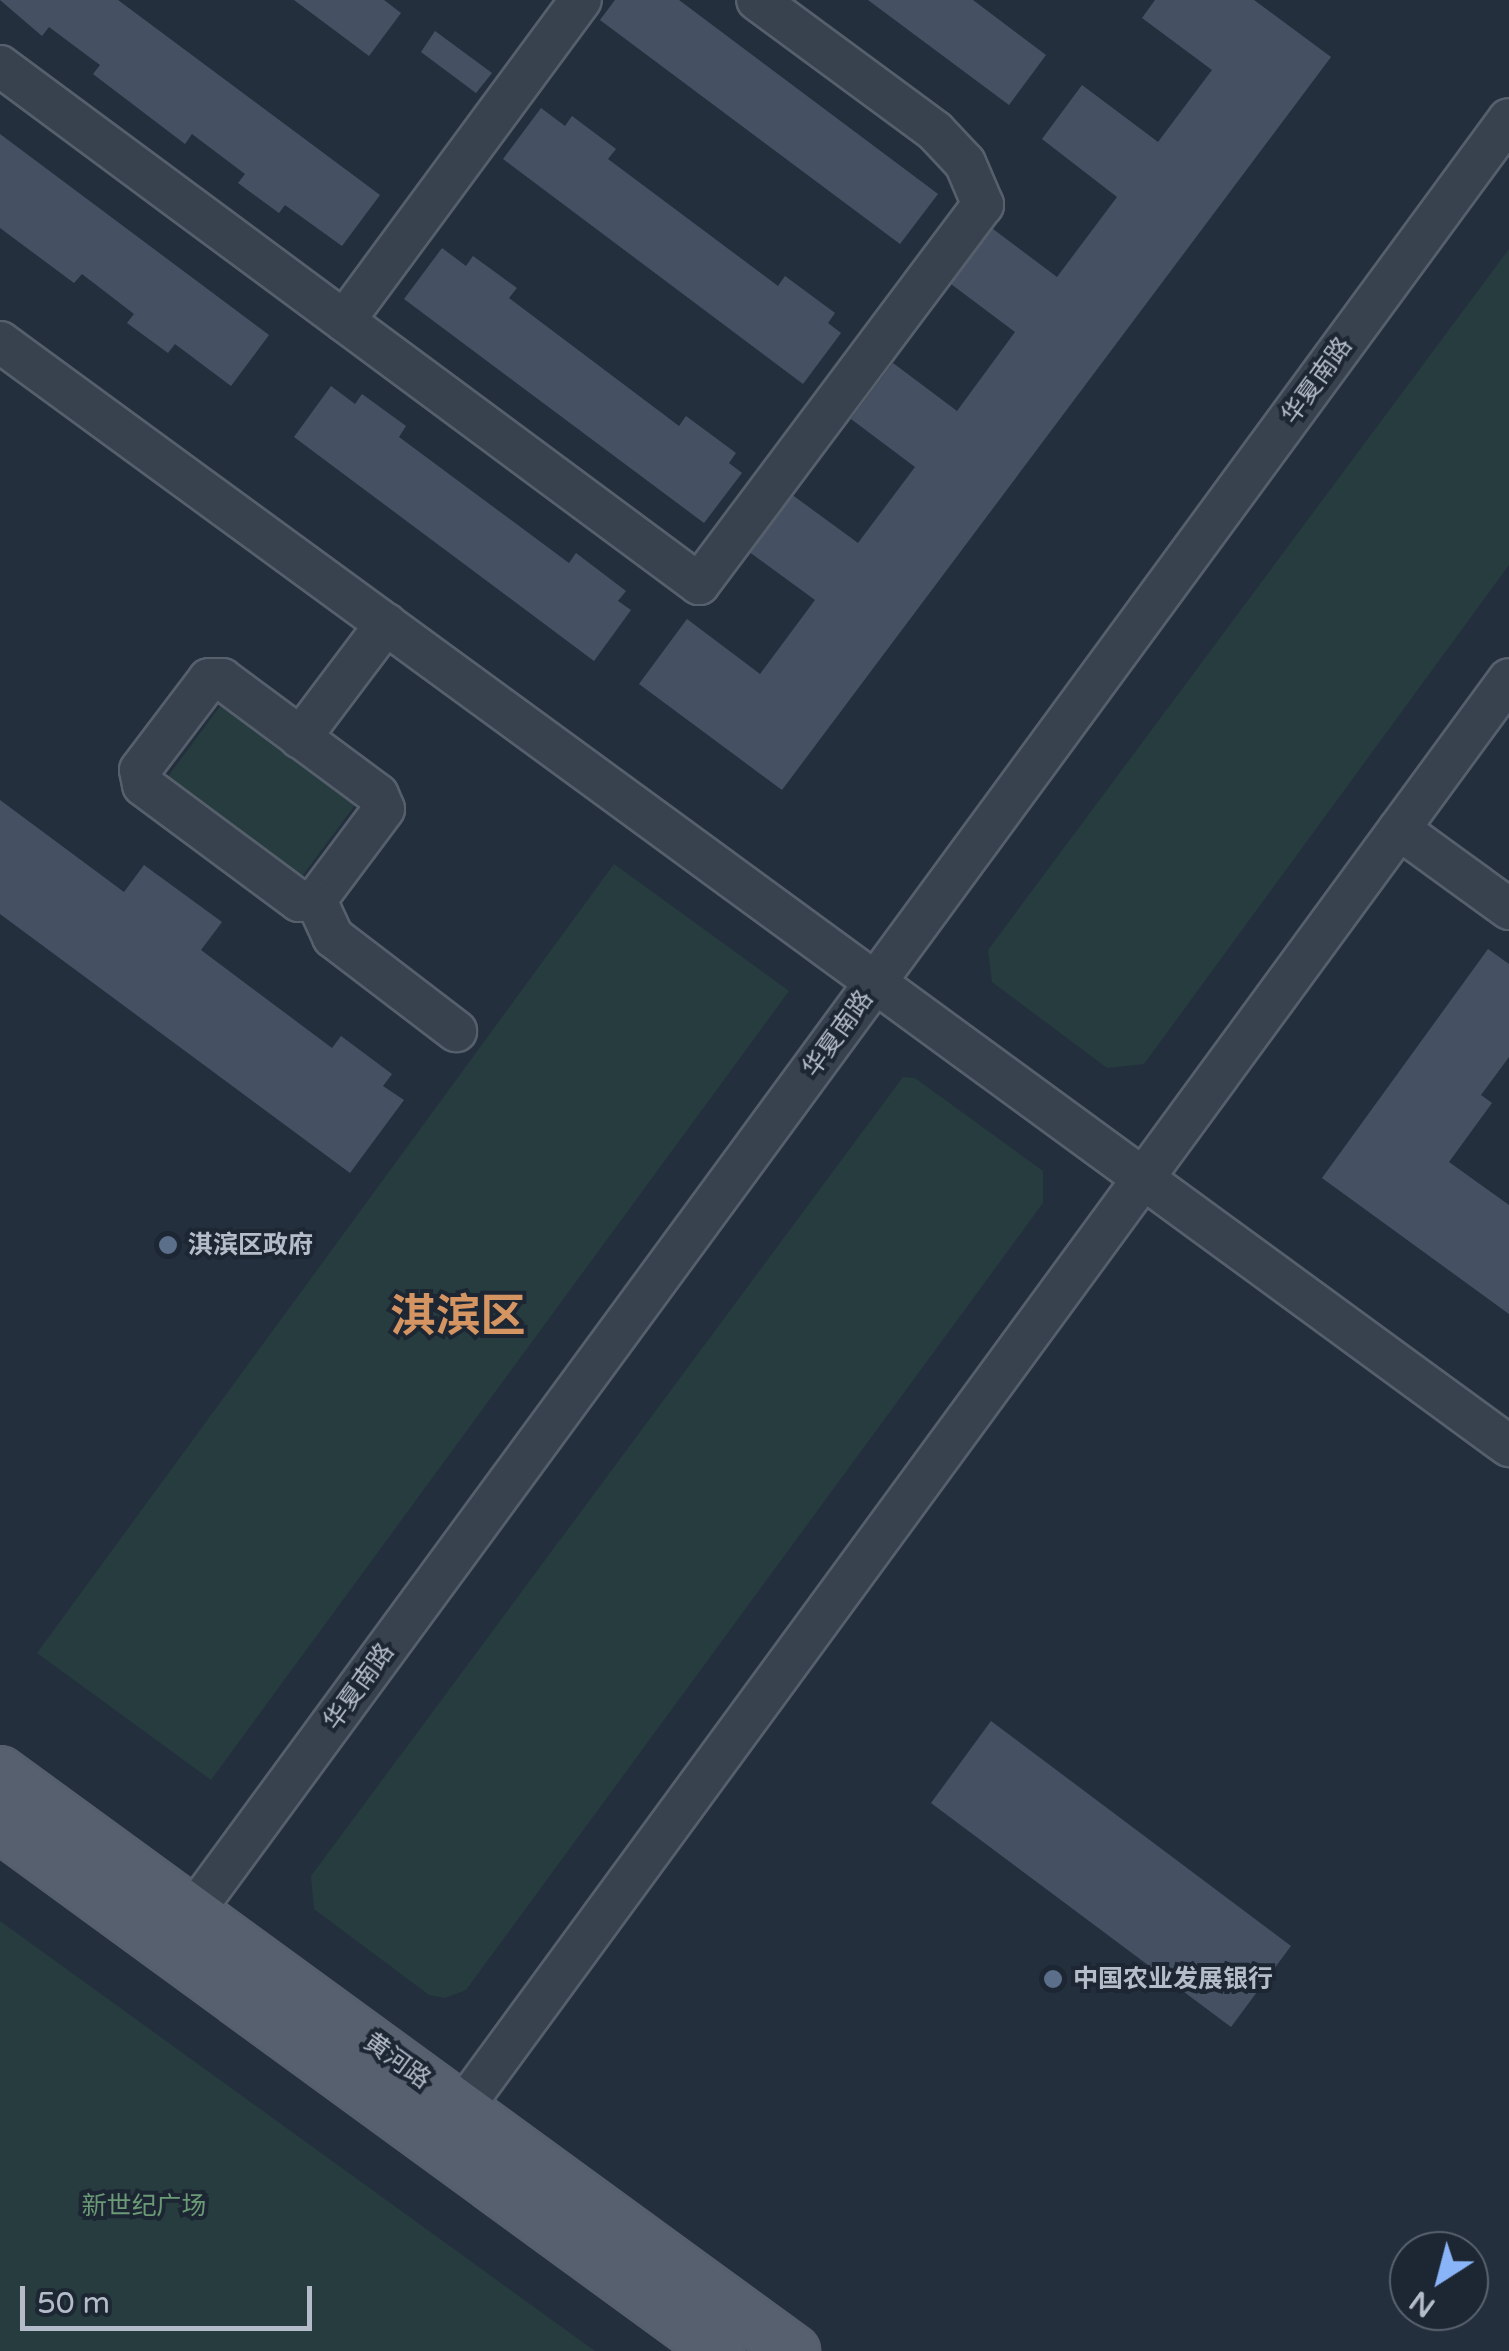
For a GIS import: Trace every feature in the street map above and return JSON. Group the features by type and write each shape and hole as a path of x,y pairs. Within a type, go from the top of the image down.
{"main road":[{"name":"黄河路","path":"0,1772 180,1931 449,2126 794,2351"},
{"name":"黄河路","path":"0,1826 180,1931"},
{"name":"黄河路","path":"449,2126 719,2351"}],"street":[{"path":"344,321 581,0"},
{"path":"0,66 699,584 983,204 965,163 935,131 757,0"},
{"name":"华夏南路","path":"180,1931 1509,119"},
{"path":"0,342 1509,1446"},
{"path":"300,738 386,624"},
{"path":"209,679 222,679 378,795 384,810 316,900 299,901 143,785 140,770 209,679"},
{"path":"449,2126 1509,679"},
{"path":"1400,829 1509,908"},
{"path":"316,900 333,936 456,1031"}],"green space":[{"path":"1509,249 1509,565 1144,1064 1107,1068 992,982 988,950"},
{"path":"221,705 231,705 351,794 355,805 303,875 290,875 170,787 169,775"},
{"path":"614,864 789,991 211,1780 37,1653"},
{"path":"903,1077 915,1078 1043,1171 1043,1203 466,1990 445,1998 429,1995 314,1909 311,1876"},
{"name":"新世纪广场","path":"0,1921 595,2351 0,2351"}],"building":[{"path":"0,0 118,0 380,195 342,246 285,205 279,213 238,183 245,174 192,134 185,144 93,74 100,65 49,27 42,36"},
{"path":"294,0 384,0 401,13 369,56"},
{"path":"615,0 679,0 938,194 900,244 600,20"},
{"path":"868,0 973,0 1046,55 1009,105"},
{"path":"1155,0 1254,0 1331,57 782,790 639,684 687,619 760,674 815,600 748,551 791,494 858,543 915,467 851,419 893,363 957,411 1015,332 947,281 989,226 1057,277 1117,197 1042,139 1082,85 1158,142 1212,70 1142,18"},
{"path":"435,31 492,73 476,93 421,52"},
{"path":"541,108 565,126 572,116 616,149 608,159 778,286 785,276 835,313 828,323 841,333 803,384 503,159"},
{"path":"0,134 269,335 231,386 175,344 168,353 127,323 134,314 82,274 74,283 0,228"},
{"path":"442,248 466,266 473,256 517,288 509,298 679,426 686,416 736,453 729,463 742,473 704,523 404,299"},
{"path":"331,386 355,404 362,394 406,426 399,437 569,563 576,553 626,591 618,601 631,610 594,661 294,437"},
{"path":"0,800 124,892 144,865 222,922 201,950 332,1048 341,1036 392,1074 383,1086 404,1100 350,1173 0,914"},
{"path":"1488,949 1509,964 1509,1057 1481,1095 1492,1103 1449,1162 1509,1205 1509,1314 1322,1178"},
{"path":"991,1721 1291,1946 1231,2027 931,1803"}],"place":[{"name":"淇滨区政府","path":"168,1245"},
{"name":"中国农业发展银行","path":"1053,1979"}],"district":[{"name":"淇滨区","path":"458,1318"}]}
